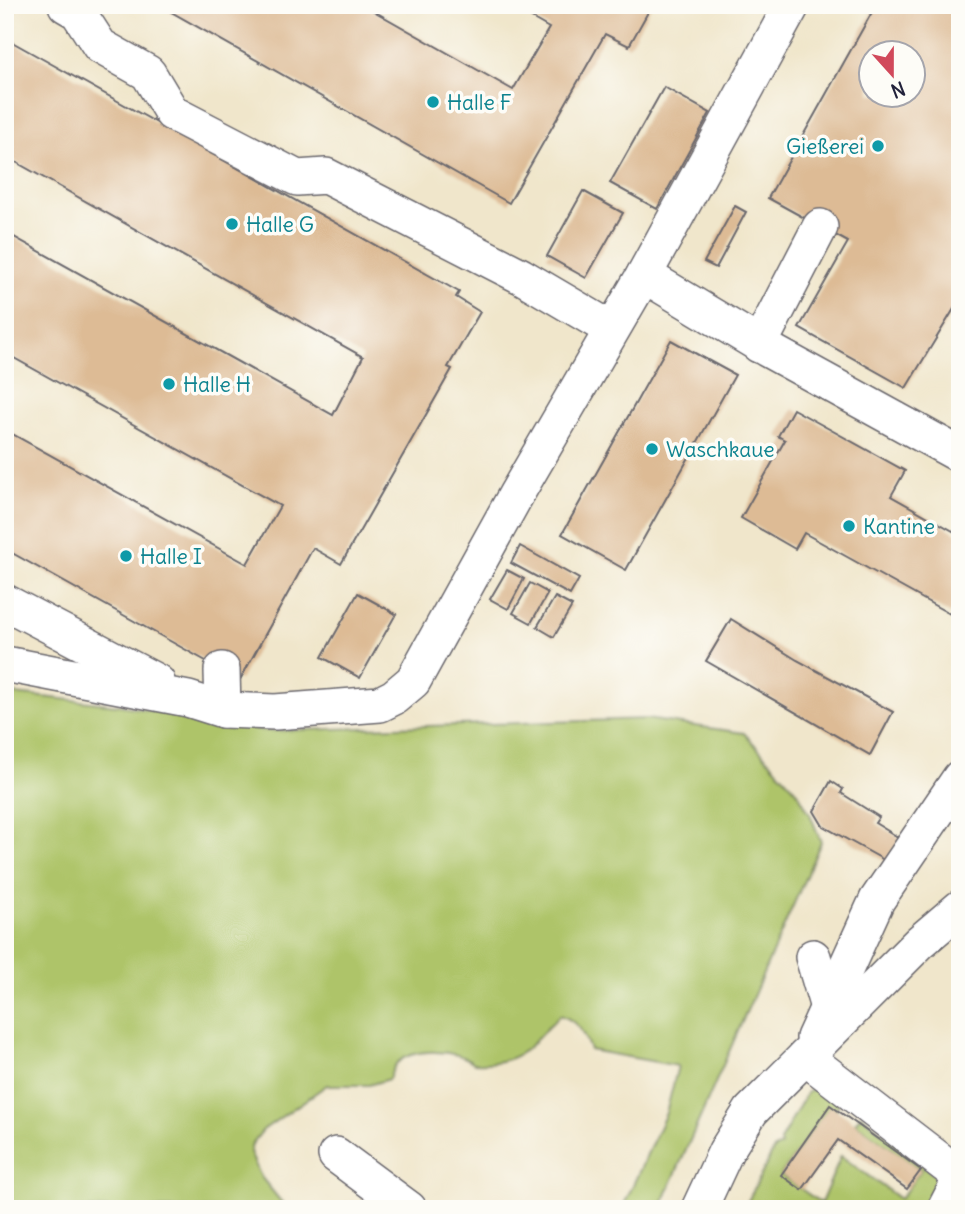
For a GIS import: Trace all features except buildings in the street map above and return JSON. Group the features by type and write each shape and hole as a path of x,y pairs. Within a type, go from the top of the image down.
{"street":[{"path":"66,5 78,12 100,46 148,73 172,113 297,178 326,176 521,276 611,329"},
{"path":"5,664 188,699 223,710 275,712 380,704 394,697 413,681 644,275 792,5"},
{"path":"759,345 820,227"},
{"path":"644,275 759,345 960,455"},
{"path":"5,602 188,699"},
{"path":"222,670 223,710"},
{"path":"806,1057 828,1008 870,892 960,778"},
{"path":"699,1209 726,1151 751,1111 920,942 959,909"},
{"path":"813,957 828,1008"},
{"path":"806,1057 960,1178 944,1209"},
{"path":"336,1155 409,1209"}],"green space":[{"path":"5,693 118,705 268,731 646,719 744,733 797,791 821,842 660,1209 622,1209 666,1113 678,1066 590,1050 580,1028 560,1015 532,1044 504,1061 474,1063 457,1055 435,1052 413,1055 396,1064 389,1079 369,1085 327,1085 263,1130 252,1144 250,1153 261,1177 287,1209 5,1209"},
{"path":"821,1087 840,1101 836,1110 830,1106 781,1175 821,1203 841,1156 900,1199 921,1170 855,1123 861,1115 938,1178 935,1199 930,1209 744,1209 774,1149 781,1146 780,1141 807,1092"}],"place":[{"name":"Halle F","path":"433,102"},
{"name":"Gießerei","path":"878,146"},
{"name":"Halle G","path":"232,224"},
{"name":"Halle H","path":"169,384"},
{"name":"Waschkaue","path":"652,449"},
{"name":"Kantine","path":"849,526"},
{"name":"Halle I","path":"126,556"}]}
